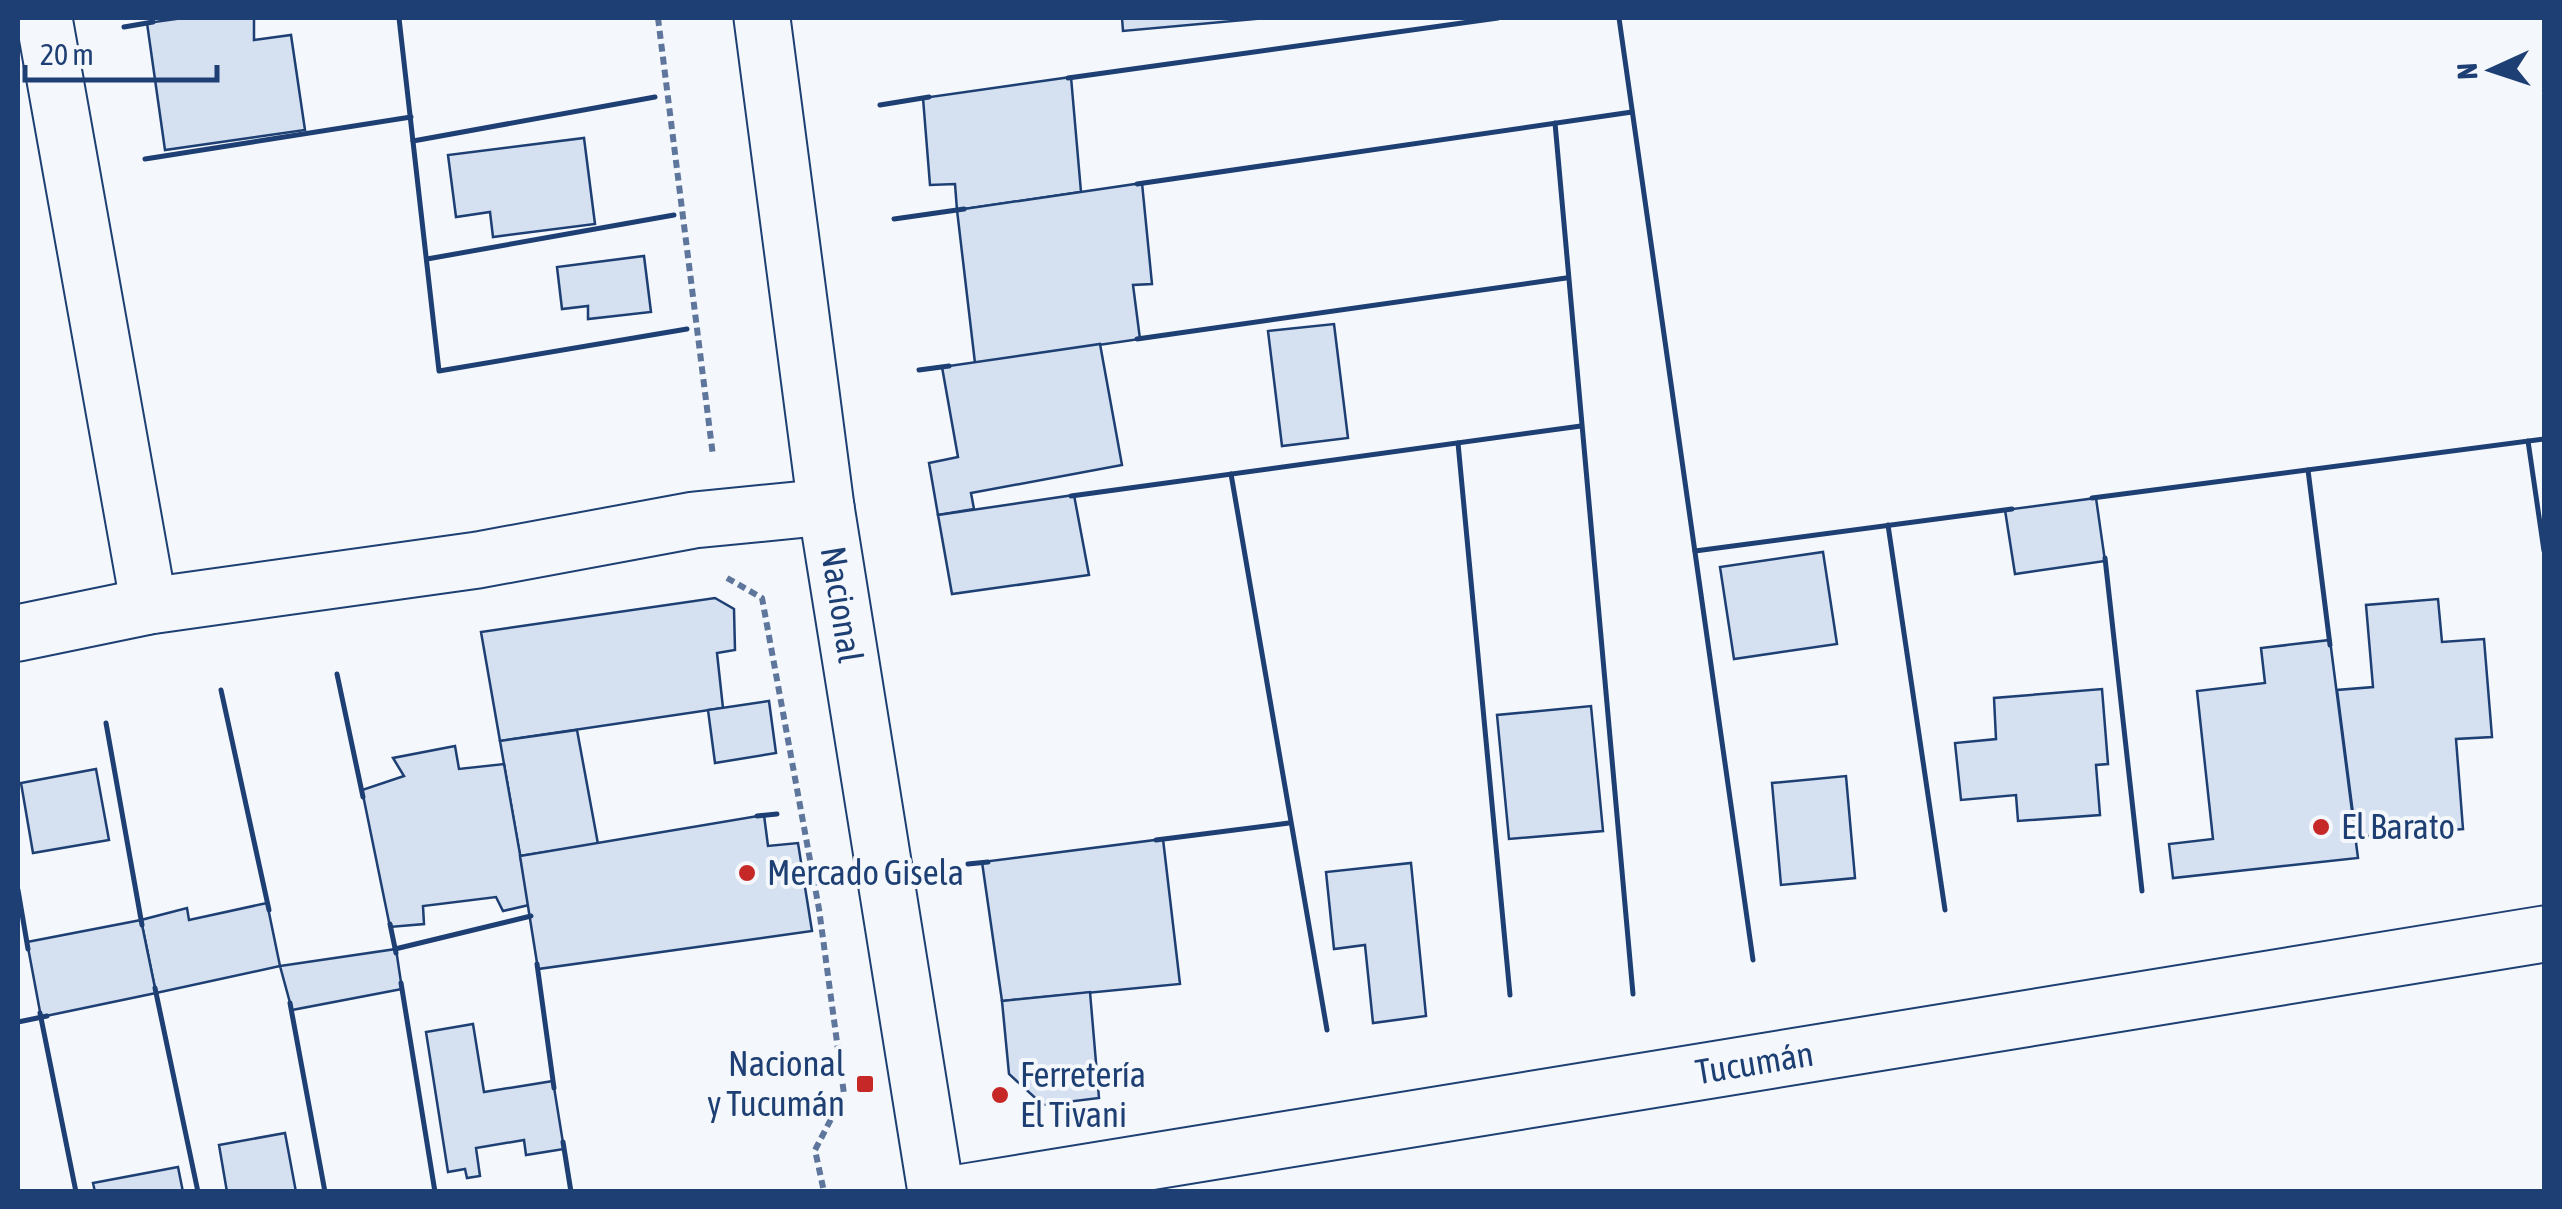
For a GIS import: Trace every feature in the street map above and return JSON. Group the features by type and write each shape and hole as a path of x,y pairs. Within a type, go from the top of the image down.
{"street":[{"path":"44,18 149,606"},
{"name":"Nacional","path":"762,18 826,507 936,1192"},
{"path":"18,633 149,606 478,560 694,520 826,507"},
{"name":"Tucumán","path":"965,1192 2544,934"}],"path":[{"path":"658,18 716,452 692,484 694,520 707,568 762,598 819,908 844,1094 815,1150 824,1192"}],"building":[{"path":"183,18 254,18 254,40 291,35 305,130 165,150 147,23"},
{"path":"1122,18 1266,18 1123,31"},
{"path":"1071,77 1081,192 957,210 955,184 930,185 923,98"},
{"path":"584,138 595,224 493,237 490,212 456,217 448,155"},
{"path":"1142,183 1152,284 1133,285 1140,339 975,363 957,210"},
{"path":"644,256 651,312 588,319 588,306 562,309 557,267"},
{"path":"1334,324 1348,438 1282,446 1268,331"},
{"path":"1100,344 1122,465 971,493 974,509 938,515 929,463 958,457 942,367"},
{"path":"1074,495 1089,575 952,594 938,515"},
{"path":"2096,498 2105,561 2015,574 2005,510"},
{"path":"1823,552 1837,644 1734,659 1720,567"},
{"path":"715,598 734,609 735,650 717,653 723,708 500,741 481,632"},
{"path":"2438,599 2442,642 2484,639 2492,737 2456,739 2463,829 2356,837 2337,690 2373,687 2366,605"},
{"path":"2330,640 2358,858 2173,878 2169,844 2213,839 2197,691 2265,683 2261,648"},
{"path":"2102,689 2108,764 2096,765 2100,815 2018,821 2016,795 1961,800 1955,743 1996,739 1994,698"},
{"path":"769,701 776,753 715,763 708,710"},
{"path":"1591,706 1603,831 1509,839 1497,715"},
{"path":"577,730 598,844 520,856 500,741"},
{"path":"455,746 459,769 504,764 529,905 503,911 496,897 423,906 424,924 390,927 362,790 404,776 393,758"},
{"path":"96,769 109,840 33,853 21,783"},
{"path":"1846,776 1855,878 1781,885 1772,783"},
{"path":"764,815 768,846 798,843 812,931 538,969 520,856"},
{"path":"1163,839 1180,984 1002,1001 982,862"},
{"path":"1411,863 1426,1016 1373,1023 1365,945 1334,949 1326,872"},
{"path":"267,903 280,966 156,993 141,920 187,908 189,920"},
{"path":"141,920 156,993 41,1017 27,942"},
{"path":"396,949 402,989 292,1010 280,966"},
{"path":"1090,992 1099,1098 1043,1105 1009,1074 1002,1001"},
{"path":"473,1024 484,1092 553,1081 564,1149 526,1155 524,1140 476,1148 480,1176 467,1178 465,1169 448,1172 426,1032"},
{"path":"285,1133 296,1192 227,1192 219,1145"},
{"path":"178,1167 183,1192 95,1192 93,1183"}],"wall":[{"path":"399,18 439,371 687,329"},
{"path":"1068,78 1498,18"},
{"path":"1619,18 1753,960"},
{"path":"124,27 153,22"},
{"path":"413,141 655,97"},
{"path":"880,105 929,97"},
{"path":"1137,184 1632,112"},
{"path":"145,159 411,117"},
{"path":"1555,123 1633,994"},
{"path":"894,219 964,209"},
{"path":"427,259 674,215"},
{"path":"1137,339 1566,278"},
{"path":"919,370 949,366"},
{"path":"1071,496 1581,426"},
{"path":"2092,498 2544,439"},
{"path":"2528,441 2544,551"},
{"path":"1458,443 1510,995"},
{"path":"2308,470 2330,645"},
{"path":"1231,474 1327,1030"},
{"path":"1695,551 2012,509"},
{"path":"1888,525 1945,910"},
{"path":"2105,558 2142,891"},
{"path":"337,674 363,797"},
{"path":"221,690 269,910"},
{"path":"106,723 142,925"},
{"path":"757,816 777,814"},
{"path":"1156,840 1289,823"},
{"path":"968,864 988,862"},
{"path":"18,890 28,949"},
{"path":"395,949 531,916"},
{"path":"390,924 396,953"},
{"path":"537,964 554,1088"},
{"path":"401,983 435,1192"},
{"path":"155,988 198,1192"},
{"path":"290,1003 325,1192"},
{"path":"40,1013 76,1192"},
{"path":"18,1022 47,1016"},
{"path":"563,1142 571,1192"}],"place":[{"name":"El Barato","path":"2321,827"},
{"name":"Mercado Gisela","path":"747,873"},
{"name":"Nacional y Tucumán","path":"865,1084"},
{"name":"Ferretería El Tivani","path":"1000,1095"}]}
